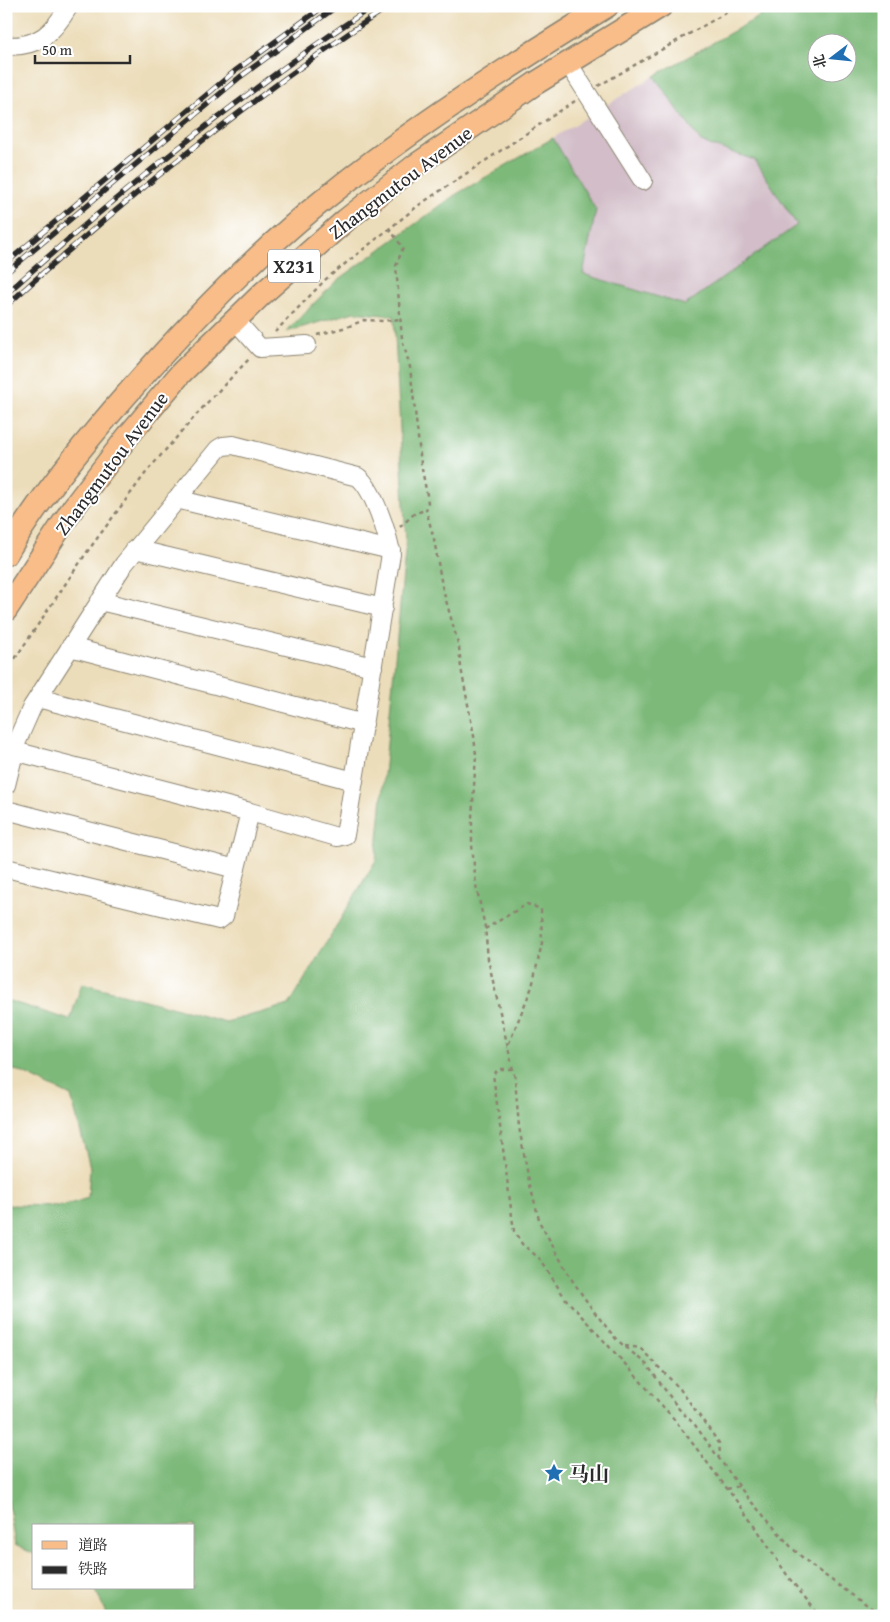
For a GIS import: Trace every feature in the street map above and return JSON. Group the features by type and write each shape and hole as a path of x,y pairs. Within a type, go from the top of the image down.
{"main road":[{"name":"Zhangmutou Avenue","path":"6,554 56,482 101,424 162,354 266,250 326,198 399,141 523,58 607,6"},
{"name":"Zhangmutou Avenue","path":"6,610 73,508 128,436 181,373 262,294 346,220 416,165 536,83 661,6"}],"lane":[{"path":"6,46 24,45 44,37 52,30 69,6"},
{"path":"568,63 643,181"},
{"path":"236,321 260,348 301,346"},
{"path":"6,785 14,752 24,722 70,647 124,564 218,449 223,446 233,445 358,477 368,487 393,530 383,608 346,832 343,837 337,837 250,812 14,752"},
{"path":"176,499 391,550"},
{"path":"136,549 383,608"},
{"path":"100,601 373,667"},
{"path":"70,647 364,724"},
{"path":"38,698 354,781"},
{"path":"6,810 236,869"},
{"path":"6,868 219,920 224,916 250,812"}],"path":[{"path":"6,672 87,552 148,470 205,405 326,279 419,205 587,93 738,6"},
{"path":"389,228 402,248 396,266 402,344 410,367 421,464 427,495 428,504 426,510 434,540 442,586 459,647 461,668 474,736 476,755 472,845 476,885 485,928 488,959 515,1079 519,1127 529,1181 540,1223 570,1277 592,1309 624,1346 647,1365 679,1409 694,1425 739,1486 772,1526 812,1566 881,1616"},
{"path":"301,346 303,336 348,327 359,321 400,320"},
{"path":"393,530 415,513 426,510"},
{"path":"485,928 527,904 541,908 542,943 532,987 507,1048"},
{"path":"512,1069 499,1069 494,1074 514,1231 522,1244 540,1259 564,1298 674,1419 751,1520 789,1578 820,1616"},
{"path":"624,1346 640,1348 680,1389 719,1443 720,1454 718,1458"},
{"path":"727,1490 739,1486"}],"shaded area":[{"path":"654,76 701,142 755,160 797,225 685,305 583,274 596,210 553,138"}],"green space":[{"path":"778,6 884,6 884,1616 107,1616 96,1590 195,1590 195,1524 32,1524 32,1553 15,1545 6,1487 6,1205 63,1206 88,1198 90,1167 71,1096 19,1071 6,1069 6,1000 70,1020 82,983 226,1022 289,1005 376,860 406,542 394,316 354,312 286,332 334,283 455,195 553,138 596,210 583,274 685,305 797,225 755,160 701,142 654,76"}],"railway":[{"path":"6,263 235,71 324,6"},
{"path":"6,273 240,77 337,6"},
{"path":"6,294 94,217 184,143 230,107 373,6"},
{"path":"6,306 97,226 192,149 289,76 389,6"}],"place":[{"name":"马山","path":"554,1473"}]}
